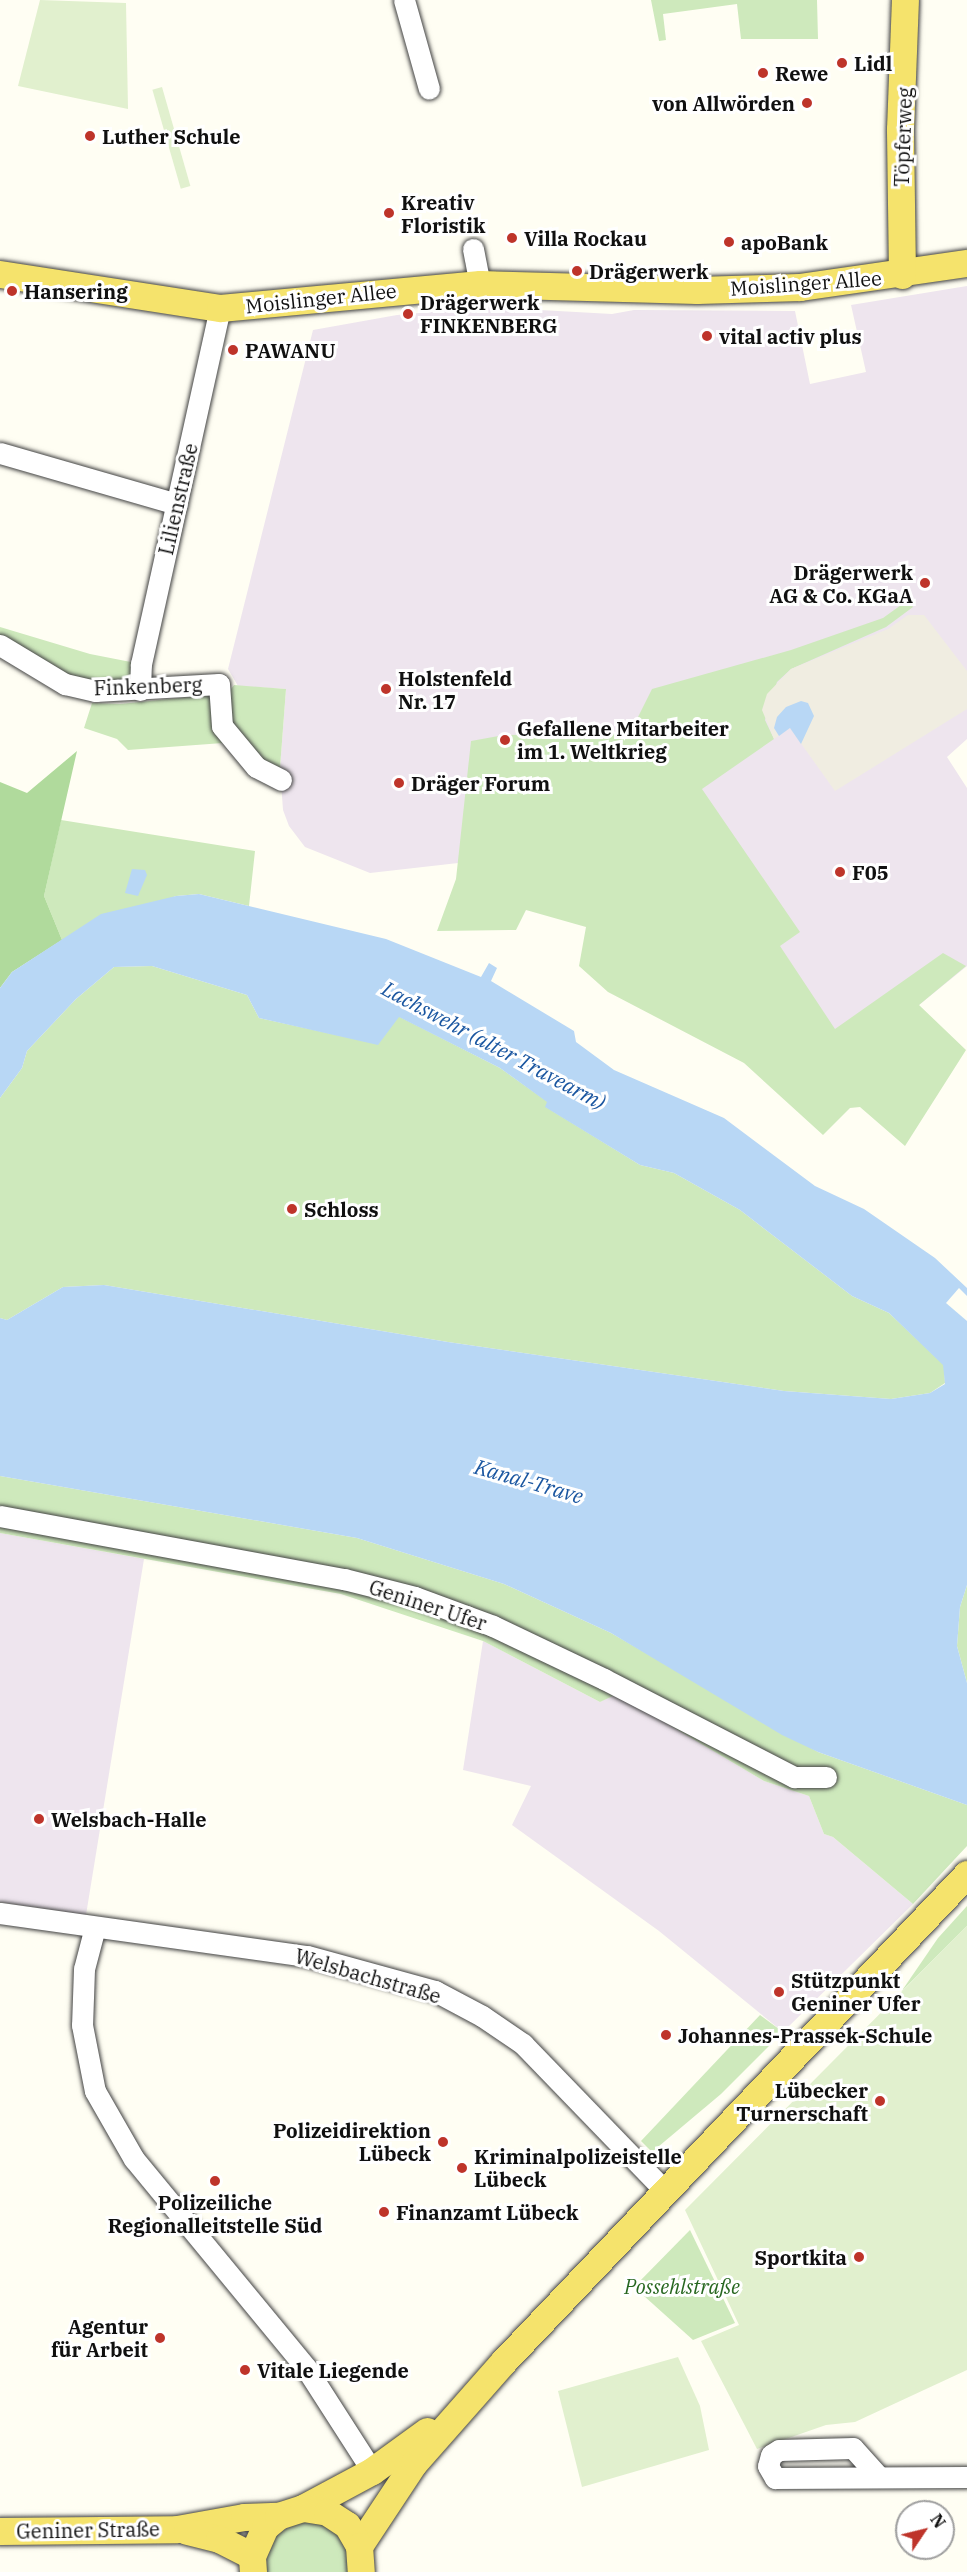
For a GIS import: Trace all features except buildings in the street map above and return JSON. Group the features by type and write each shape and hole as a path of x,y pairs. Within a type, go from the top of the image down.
{"main road":[{"name":"Töpferweg","path":"902,275 900,129 905,0"},
{"name":"Moislinger Allee","path":"0,274 220,308 480,284 743,289 842,283 967,263"},
{"path":"362,2564 414,2463 504,2361 664,2190 967,1874"},
{"path":"303,2508 372,2471 420,2437 504,2361"},
{"path":"303,2508 338,2517 362,2564"},
{"name":"Geniner Straße","path":"0,2531 177,2529 244,2517 278,2516 303,2508"},
{"path":"252,2564 265,2527 278,2516"},
{"name":"Geniner Straße","path":"177,2529 219,2539 252,2564"}],"street":[{"path":"404,0 429,89"},
{"path":"473,249 480,284"},
{"name":"Lilienstraße","path":"140,690 141,664 220,308"},
{"path":"0,453 177,504"},
{"name":"Finkenberg","path":"0,645 65,684 95,691 219,684 222,726 256,767 280,780"},
{"name":"Geniner Ufer","path":"0,1516 344,1579 415,1597 493,1626 604,1679 794,1777 826,1777"},
{"name":"Welsbachstraße","path":"0,1913 307,1956 435,1991 482,2016 523,2044 555,2073 664,2190"},
{"path":"95,1927 84,1969 82,2025 95,2091 135,2159 306,2368 372,2471"},
{"path":"879,2476 967,2477"}],"shaded area":[{"path":"967,286 967,739 947,757 967,788 967,966 919,1005 859,1078 829,1047 467,862 370,873 305,847 289,826 283,810 280,768 286,689 238,686 228,669 313,330 397,315 486,307 612,314 634,310 795,311 810,384 866,372 851,305"},
{"path":"908,615 924,615 967,671 967,709 835,791 790,728 774,739 762,710 767,694 791,669 888,629"},
{"path":"0,1533 144,1559 86,1915 0,1902"},
{"path":"483,1641 600,1702 616,1693 764,1781 809,1796 824,1834 833,1837 913,1904 783,2032 659,1931 512,1825 531,1786 463,1770"}],"green space":[{"path":"40,0 126,3 128,109 18,86"},
{"path":"651,0 817,0 818,39 741,39 737,4 663,14 666,40 659,41"},
{"path":"162,87 190,186 181,189 152,90"},
{"path":"908,600 913,607 886,627 791,669 777,682 765,720 774,739 702,789 800,932 780,946 835,1029 943,953 966,966 919,1005 966,1050 905,1146 860,1107 850,1108 823,1135 744,1063 608,992 579,966 586,927 526,910 516,930 437,931 456,879 471,741 504,735 630,733 652,689 791,650 883,618"},
{"path":"0,627 90,654 141,664 140,684 95,691 0,645"},
{"path":"234,685 286,689 280,768 265,764 230,727 228,693"},
{"path":"209,695 223,743 128,750 117,739 84,728 92,703 120,704"},
{"path":"77,751 44,896 62,940 12,972 0,988 0,782 27,793"},
{"path":"61,820 255,851 249,906 199,894 176,896 62,940 44,896"},
{"path":"152,966 247,995 259,1018 378,1044 398,1016 500,1068 548,1102 546,1107 640,1165 674,1173 740,1210 852,1296 889,1313 944,1365 945,1383 930,1393 891,1399 784,1391 448,1342 104,1285 63,1287 7,1320 0,1318 0,1098 22,1068 27,1051 76,999 114,967"},
{"path":"0,1476 357,1538 504,1584 611,1633 818,1752 967,1805 967,1846 913,1904 833,1837 824,1834 809,1796 764,1781 617,1694 600,1702 483,1641 341,1594 0,1533"},
{"path":"967,1585 967,1683 957,1646 960,1607"},
{"path":"967,1906 967,1926 901,1992 938,1938"},
{"name":"Lübecker Turnerschaft","path":"967,1926 967,2370 855,2422 826,2425 757,2449 701,2341 739,2325 685,2210"},
{"path":"760,2015 783,2032 721,2094 652,2152 641,2141"},
{"name":"Possehlstraße","path":"690,2230 735,2323 693,2340 634,2287"},
{"path":"678,2357 700,2406 709,2450 582,2487 558,2391"},
{"path":"300,2521 328,2524 348,2545 352,2572 266,2572 268,2547 276,2535"}],"water":[{"path":"801,701 808,703 814,716 801,744 790,728 779,736 774,728 777,717 786,707"},
{"path":"132,869 145,870 147,875 138,896 125,893"},
{"path":"199,894 386,939 481,977 489,963 497,968 491,981 574,1031 576,1042 614,1070 724,1118 815,1186 864,1209 935,1258 967,1288 967,1585 960,1607 957,1646 967,1683 967,1805 818,1752 782,1735 611,1633 504,1584 357,1538 0,1476 0,1318 7,1320 63,1287 104,1285 448,1342 784,1391 891,1399 930,1393 945,1384 943,1365 889,1313 852,1296 740,1210 674,1173 640,1165 545,1107 547,1102 500,1068 399,1017 378,1045 259,1018 247,995 152,966 114,967 76,999 27,1051 22,1068 0,1098 0,988 12,972 101,914 176,896"}],"pier":[{"path":"959,1288 967,1296 967,1321 946,1303"}],"place":[{"name":"Lidl","path":"842,63"},
{"name":"Rewe","path":"763,73"},
{"name":"von Allwörden","path":"807,103"},
{"name":"Luther Schule","path":"90,136"},
{"name":"Kreativ Floristik","path":"389,213"},
{"name":"Villa Rockau","path":"512,238"},
{"name":"apoBank","path":"729,242"},
{"name":"Drägerwerk","path":"577,271"},
{"name":"Hansering","path":"12,291"},
{"name":"Drägerwerk FINKENBERG","path":"408,314"},
{"name":"vital activ plus","path":"707,336"},
{"name":"PAWANU","path":"233,350"},
{"name":"Drägerwerk AG & Co. KGaA","path":"925,583"},
{"name":"Holstenfeld Nr. 17","path":"386,689"},
{"name":"Gefallene Mitarbeiter im 1. Weltkrieg","path":"505,740"},
{"name":"Dräger Forum","path":"399,783"},
{"name":"F05","path":"840,872"},
{"name":"Schloss","path":"292,1209"},
{"name":"Welsbach-Halle","path":"39,1819"},
{"name":"Stützpunkt Geniner Ufer","path":"779,1992"},
{"name":"Johannes-Prassek-Schule","path":"666,2035"},
{"name":"Lübecker Turnerschaft","path":"880,2101"},
{"name":"Polizeidirektion Lübeck","path":"443,2142"},
{"name":"Kriminalpolizeistelle Lübeck","path":"462,2168"},
{"name":"Polizeiliche Regionalleitstelle Süd","path":"215,2181"},
{"name":"Finanzamt Lübeck","path":"384,2212"},
{"name":"Sportkita","path":"859,2257"},
{"name":"Agentur für Arbeit","path":"160,2338"},
{"name":"Vitale Liegende","path":"245,2370"}],"water label":[{"name":"Lachswehr (alter Travearm)","path":"494,1045"},
{"name":"Kanal-Trave","path":"529,1481"}]}
